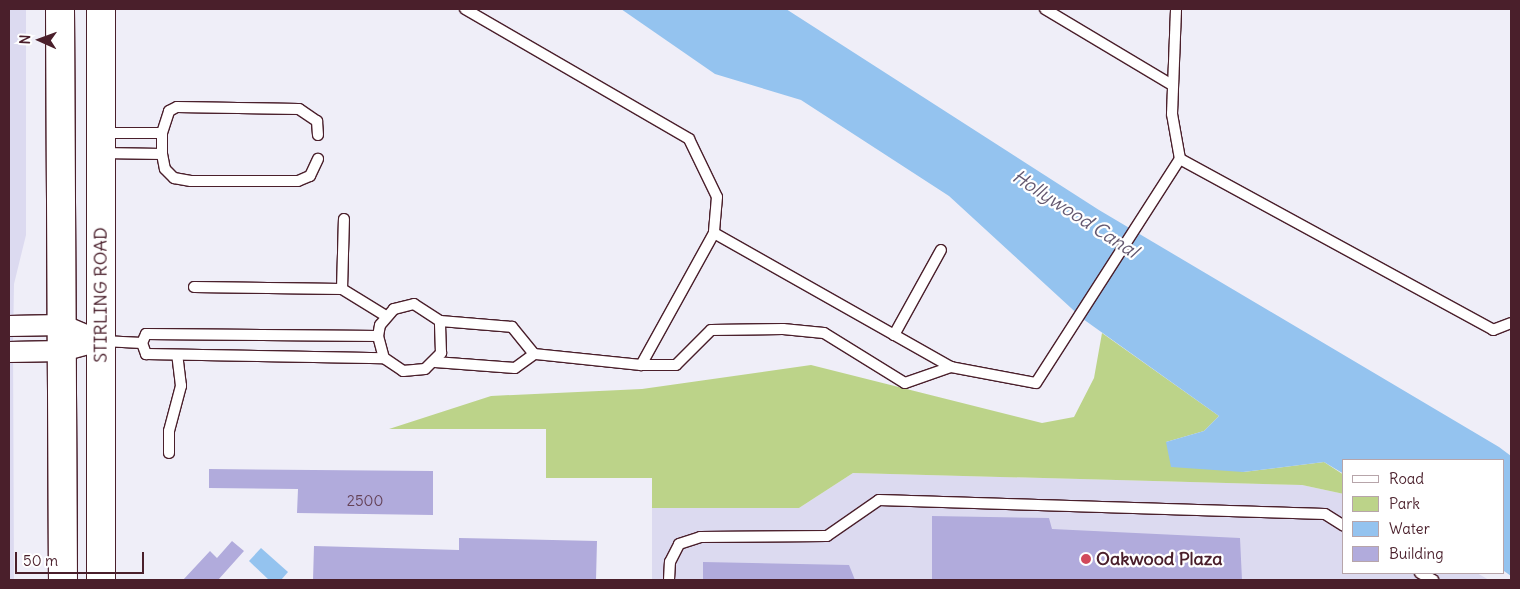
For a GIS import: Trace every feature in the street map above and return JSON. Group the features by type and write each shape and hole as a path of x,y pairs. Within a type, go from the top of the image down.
{"main road":[{"path":"60,9 63,580"},
{"name":"STIRLING ROAD","path":"101,9 101,580"}],"street":[{"path":"9,326 62,338 100,341"},
{"path":"9,352 62,338"}],"lane":[{"path":"465,9 689,139 717,197 714,233 641,365"},
{"path":"1045,9 1172,85"},
{"path":"714,233 952,367 1036,383 1180,159 1172,85 1176,9"},
{"path":"318,135 317,121 299,109 246,108 178,108 169,111 162,134 162,154 165,170 174,178 191,181 298,181 310,176 318,159"},
{"path":"101,143 162,134"},
{"path":"101,143 162,154"},
{"path":"1180,159 1493,330 1511,322"},
{"path":"342,289 344,219"},
{"path":"894,334 941,250"},
{"path":"194,287 342,289 386,316"},
{"path":"534,354 512,327 440,321 414,304 386,316 378,336 384,358 392,366 414,372 434,362 515,368 534,354 641,365 676,365 711,330 783,329 824,333 905,384 952,367"},
{"path":"434,362 444,342 440,321"},
{"path":"378,336 146,334 142,343 146,354 384,358"},
{"path":"100,341 142,343"},
{"path":"169,453 169,431 182,386 176,355"},
{"path":"669,580 670,562 679,544 700,536 827,536 879,500 1325,514 1342,525"},
{"path":"1422,574 1433,580"}],"shaded area":[{"path":"9,9 26,9 26,235 14,284 14,580 9,580"},
{"path":"853,473 1302,485 1342,494 1342,574 1479,574 1489,580 652,580 652,508 799,508"}],"green space":[{"path":"1102,333 1219,416 1204,431 1166,442 1243,472 1324,462 1342,474 1342,494 1302,485 853,473 799,508 652,508 652,478 546,478 546,429 389,429 491,396 642,389 811,365 1042,423 1074,417 1094,378"}],"water":[{"name":"Hollywood Canal","path":"621,9 786,9 1099,210 1499,447 1511,456 1511,576 1505,572 1505,459 1342,459 1342,473 1324,462 1243,472 1171,467 1166,442 1204,431 1219,416 1083,319 949,196 801,100 715,74"},
{"path":"261,548 288,572 281,580 269,580 249,561"}],"building":[{"path":"209,469 433,471 433,515 297,513 298,489 209,488"},
{"name":"Oakwood Plaza","path":"932,516 1049,518 1052,529 1240,538 1242,580 932,580"},
{"path":"459,538 597,541 596,580 313,580 314,546 459,550"},
{"path":"232,541 244,551 218,580 183,580 210,551 217,558"},
{"path":"703,562 849,565 855,580 703,580"}],"place":[{"name":"Oakwood Plaza","path":"1086,559"}]}
